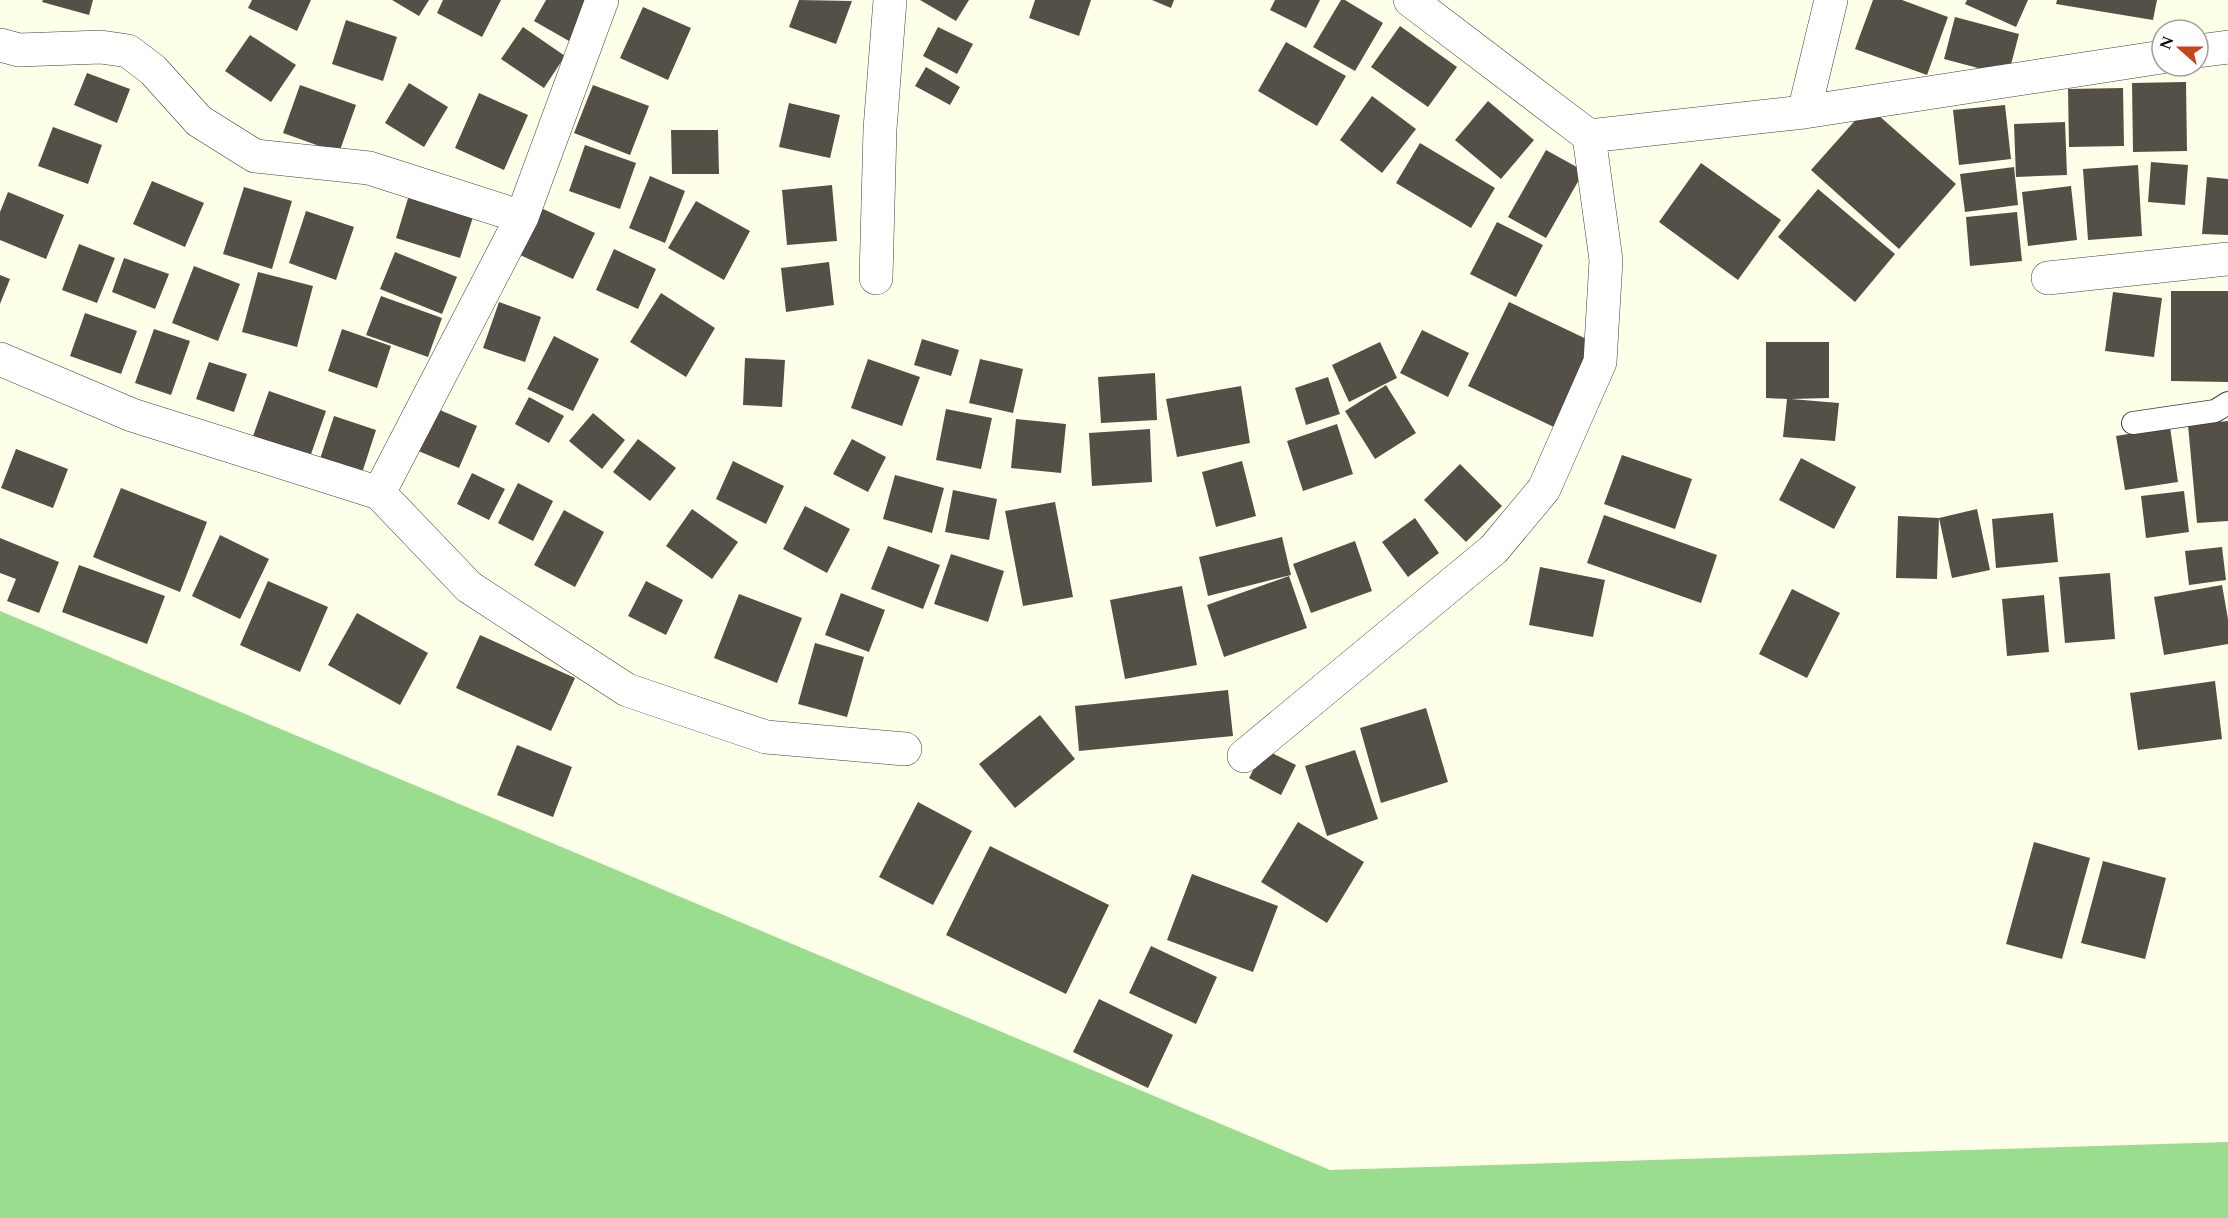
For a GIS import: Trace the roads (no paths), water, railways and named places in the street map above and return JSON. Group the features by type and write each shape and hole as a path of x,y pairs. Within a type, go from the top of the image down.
{"street":[{"path":"379,493 522,217 602,0"},
{"path":"876,278 880,129 890,0"},
{"path":"1410,0 1589,136 1804,112 2150,59"},
{"path":"1804,112 1831,0"},
{"path":"0,45 19,50 101,47 128,51 153,70 199,120 255,156 369,168 522,217"},
{"path":"2210,49 2228,47"},
{"path":"1244,756 1494,549 1544,489 1600,362 1606,260 1589,136"},
{"path":"2048,278 2228,259"},
{"path":"0,359 132,415 379,493 469,587 627,690 766,737 904,748"}],"lane":[{"path":"2133,423 2215,411 2228,403"}]}
